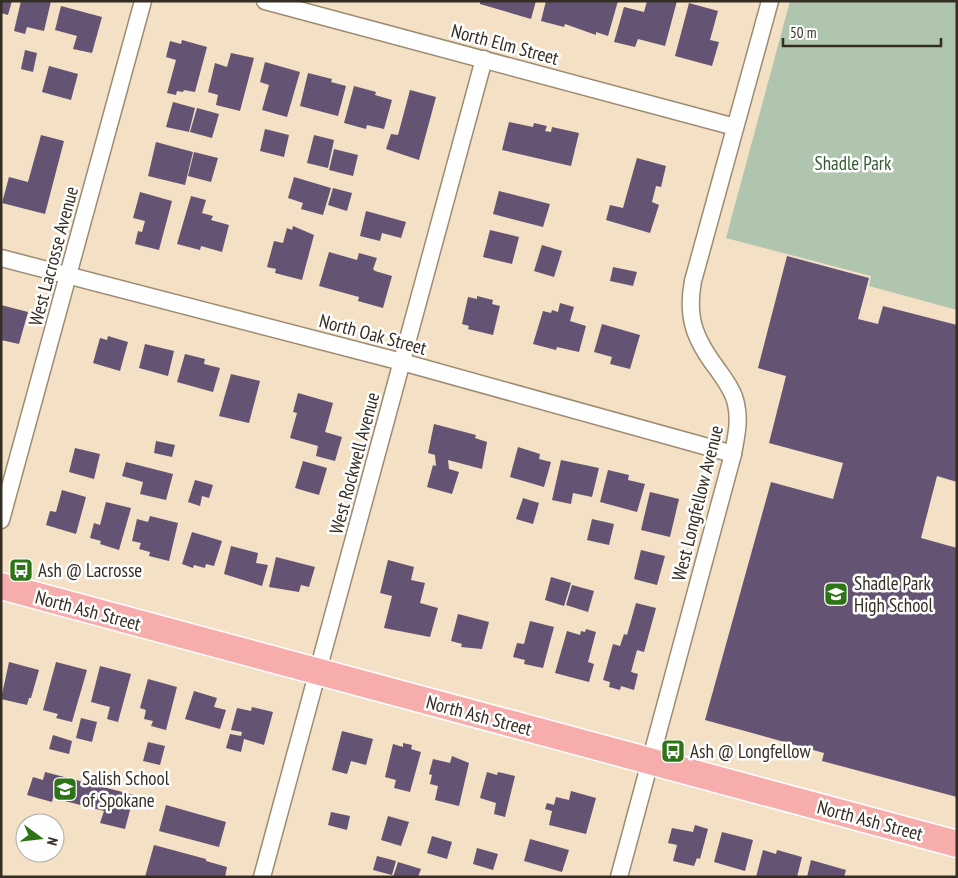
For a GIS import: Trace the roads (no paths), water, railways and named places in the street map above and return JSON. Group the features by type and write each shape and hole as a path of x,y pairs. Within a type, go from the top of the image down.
{"main road":[{"name":"North Ash Street","path":"1,586 957,844"}],"street":[{"name":"West Lacrosse Avenue","path":"1,520 143,1"},
{"name":"North Elm Street","path":"265,1 735,127"},
{"name":"West Longfellow Avenue","path":"619,877 733,454 739,425 736,402 725,380 703,351 693,327 689,302 770,1"},
{"name":"West Rockwell Avenue","path":"262,877 484,59"},
{"name":"North Oak Street","path":"1,258 402,362 733,454"}],"place":[{"name":"Ash @ Lacrosse","path":"21,570"},
{"name":"Shadle Park High School","path":"836,594"},
{"name":"Ash @ Longfellow","path":"673,751"},
{"name":"Salish School of Spokane","path":"65,789"}],"park label":[{"name":"Shadle Park","path":"853,163"}]}
